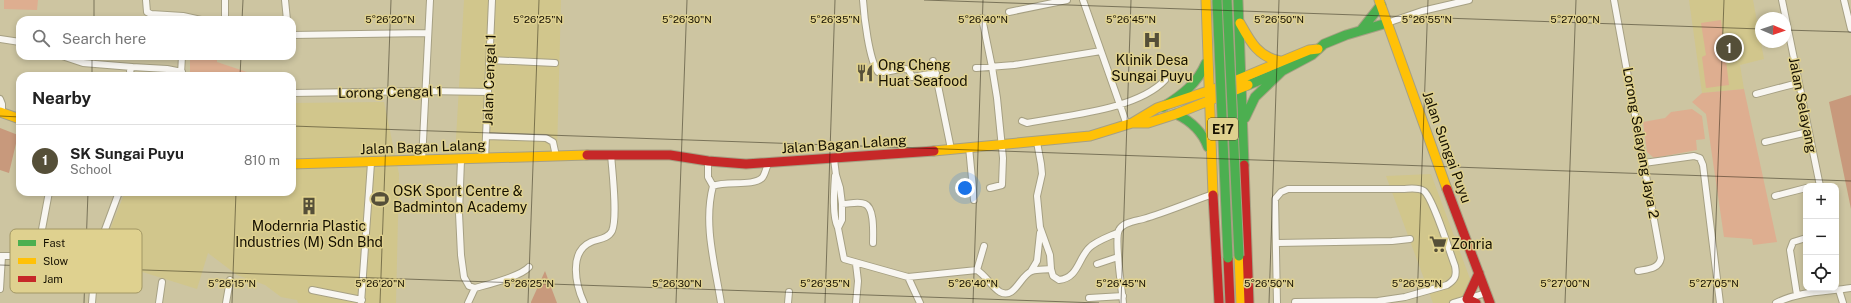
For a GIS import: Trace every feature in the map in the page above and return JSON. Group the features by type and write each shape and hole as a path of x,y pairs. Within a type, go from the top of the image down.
{"main road":[{"path":"1206,0 1208,97 1219,303"},
{"name":"E17","path":"1218,0 1230,303"},
{"name":"E17","path":"1227,0 1241,303"},
{"path":"1238,0 1249,303"},
{"path":"1362,29 1380,3"},
{"name":"Jalan Sungai Puyu","path":"1380,3 1434,158 1490,303"},
{"path":"1238,19 1251,43 1263,56 1270,60 1280,61"},
{"name":"Jalan Bagan Lalang","path":"296,164 371,163 611,154 670,155 708,162 768,164 893,155 1090,136 1130,124 1148,123 1176,114 1208,97 1241,84 1282,71 1312,55 1324,44 1362,29 1387,23"},
{"path":"1362,29 1379,30 1392,35"},
{"path":"1208,46 1213,55 1225,60 1230,58 1239,41"},
{"name":"Jalan Bagan Lalang","path":"1241,84 1280,61 1309,50 1318,49"},
{"path":"1163,107 1190,89 1199,79 1208,57"},
{"path":"1243,135 1249,104 1263,88 1282,71"},
{"name":"Jalan Bagan Lalang","path":"1130,124 1138,117 1163,107 1208,97"},
{"path":"1,113 16,118"},
{"path":"1176,114 1191,122 1200,131 1206,141 1211,157"},
{"path":"1210,138 1215,127 1220,123 1227,122 1237,127 1243,135"},
{"path":"1476,303 1466,301 1478,273"}],"street":[{"path":"146,0 147,12 167,16"},
{"path":"225,0 225,16"},
{"path":"285,0 287,16"},
{"path":"422,161 430,0"},
{"name":"Jalan Cengal 1","path":"485,159 492,0"},
{"path":"863,0 867,34 874,67 878,72 884,73 905,68 912,77 936,74"},
{"path":"1009,12 1067,0"},
{"path":"1083,0 1120,105 1130,124"},
{"path":"1387,23 1422,11 1469,0"},
{"name":"Lorong Selayang Jaya 2","path":"1614,0 1661,258 1660,263 1656,267 1638,271"},
{"name":"Jalan Selayang","path":"1782,0 1820,183"},
{"path":"1844,0 1851,29"},
{"path":"982,18 992,67 1002,145 1002,185 990,188"},
{"path":"296,35 428,33"},
{"path":"0,40 16,42"},
{"path":"976,68 1101,51"},
{"path":"74,60 83,63 167,69 175,72"},
{"path":"181,72 182,60"},
{"path":"489,60 555,63"},
{"path":"933,61 951,149"},
{"path":"130,72 132,67"},
{"path":"1022,121 1027,123 1120,105 1150,93 1165,80"},
{"path":"1756,94 1798,83"},
{"name":"Lorong Cengal 1","path":"296,93 425,91 488,92"},
{"path":"0,99 2,104 1,113"},
{"path":"1766,142 1808,132"},
{"name":"Jalan Bagan Lalang","path":"486,136 546,138 553,142 556,156"},
{"path":"836,175 834,189 836,223 844,259 856,264 908,277 977,270 984,275 995,288 1003,293 1009,293 1016,288 1019,282 1031,271 1037,261 1040,251 1040,227 1037,196 1042,169 1037,142"},
{"path":"969,147 974,200"},
{"path":"584,303 578,289 577,259 582,250 590,242 604,238 611,232 614,220 611,154"},
{"path":"1644,163 1694,156 1700,158 1703,165 1720,303"},
{"path":"834,159 842,204 842,220 838,228"},
{"path":"461,160 459,213 461,255 464,277 469,286 476,288 526,271 529,267"},
{"path":"708,162 708,177 713,186"},
{"path":"312,290 362,301 371,163"},
{"path":"721,303 711,244 710,196 713,186 720,182 756,182 763,177 768,164"},
{"path":"1277,303 1275,200 1281,192 1288,189 1419,189 1425,192 1436,214 1456,273 1452,282 1431,290 1405,297 1378,301 1295,302"},
{"path":"1775,196 1803,189"},
{"path":"1089,298 1098,301 1123,300 1118,256 1117,234 1119,228 1124,224 1158,214 1213,194"},
{"path":"43,229 48,196"},
{"path":"105,229 118,196"},
{"path":"842,204 865,204 869,208 872,220 873,244"},
{"path":"1040,227 1050,255 1053,276 1059,280 1069,277 1078,268 1083,254 1091,246 1117,234"},
{"path":"1277,243 1392,241 1410,239"},
{"path":"1797,294 1790,250 1793,242 1803,239"},
{"path":"977,270 984,246"},
{"path":"0,289 1,256"},
{"path":"1097,264 1118,256"},
{"path":"856,264 858,281 856,303"},
{"path":"1031,271 1051,269"},
{"path":"908,277 920,303"},
{"path":"226,303 230,280"},
{"path":"159,303 162,282"},
{"path":"468,303 476,288"},
{"path":"1842,303 1839,290 1851,288"},
{"path":"1776,303 1797,294 1828,291"},
{"path":"788,303 789,292"},
{"path":"1453,303 1466,301 1486,292"},
{"path":"92,303 93,293"}],"shaded area":[{"path":"4,0 38,0 37,10 4,9"},
{"path":"464,0 561,0 557,153 455,156"},
{"path":"1689,0 1753,0 1755,12 1755,48 1762,48 1764,59 1740,65 1744,89 1702,93"},
{"path":"1721,20 1729,85 1706,88 1702,57 1706,55 1701,23"},
{"path":"190,60 217,60 217,62 247,72 190,72"},
{"path":"1744,89 1777,242 1753,245 1752,239 1724,237 1706,114 1692,102 1702,93"},
{"path":"1851,95 1851,209 1829,102"},
{"path":"384,102 399,174 396,303 298,303 297,300 281,297 265,285 237,275 208,253 197,289 142,272 142,229 110,229 123,196 296,196 296,103"},
{"path":"1692,109 1702,116 1705,139 1696,140 1697,150 1654,158 1647,152 1643,122 1665,118 1671,112"},
{"path":"0,128 16,134 16,143 9,173 0,170"},
{"path":"1431,174 1479,303 1433,303 1386,176"},
{"path":"545,271 557,303 531,303 531,302"}],"traffic: fast":[{"path":"1217,0 1228,258"},
{"path":"1227,0 1239,256"},
{"path":"1238,0 1244,165"},
{"path":"1362,29 1381,5"},
{"path":"1248,85 1282,71 1312,55 1324,44 1346,35 1387,23"},
{"path":"1163,107 1193,83 1206,63"},
{"path":"1245,118 1255,97 1282,71"},
{"path":"1176,114 1199,131 1208,147"}],"traffic: slow":[{"path":"1206,0 1213,195"},
{"path":"1379,0 1447,189"},
{"path":"1240,23 1251,42 1260,52 1272,59 1280,61"},
{"path":"1132,123 1157,108 1220,87 1309,50 1318,49"},
{"path":"934,151 1090,136 1132,123 1148,123 1176,114 1248,85"},
{"path":"0,112 16,118"},
{"path":"296,164 587,155"},
{"path":"1239,256 1241,303"}],"traffic: jam":[{"path":"587,155 670,155 708,161 746,164 934,151"},
{"path":"1244,165 1249,303"},
{"path":"1447,189 1490,303"},
{"path":"1213,195 1219,303"},
{"path":"1228,258 1230,303"},
{"path":"1476,303 1467,299 1479,273"}],"place":[{"name":"Klinik Desa Sungai Puyu","path":"1152,40"},
{"name":"SK Sungai Puyu","path":"1729,48"},
{"name":"Ong Cheng Huat Seafood","path":"865,73"},
{"name":"OSK Sport Centre & Badminton Academy","path":"380,199"},
{"name":"Modernria Plastic Industries (M) Sdn Bhd","path":"309,206"},
{"name":"Zonria","path":"1438,244"}]}
